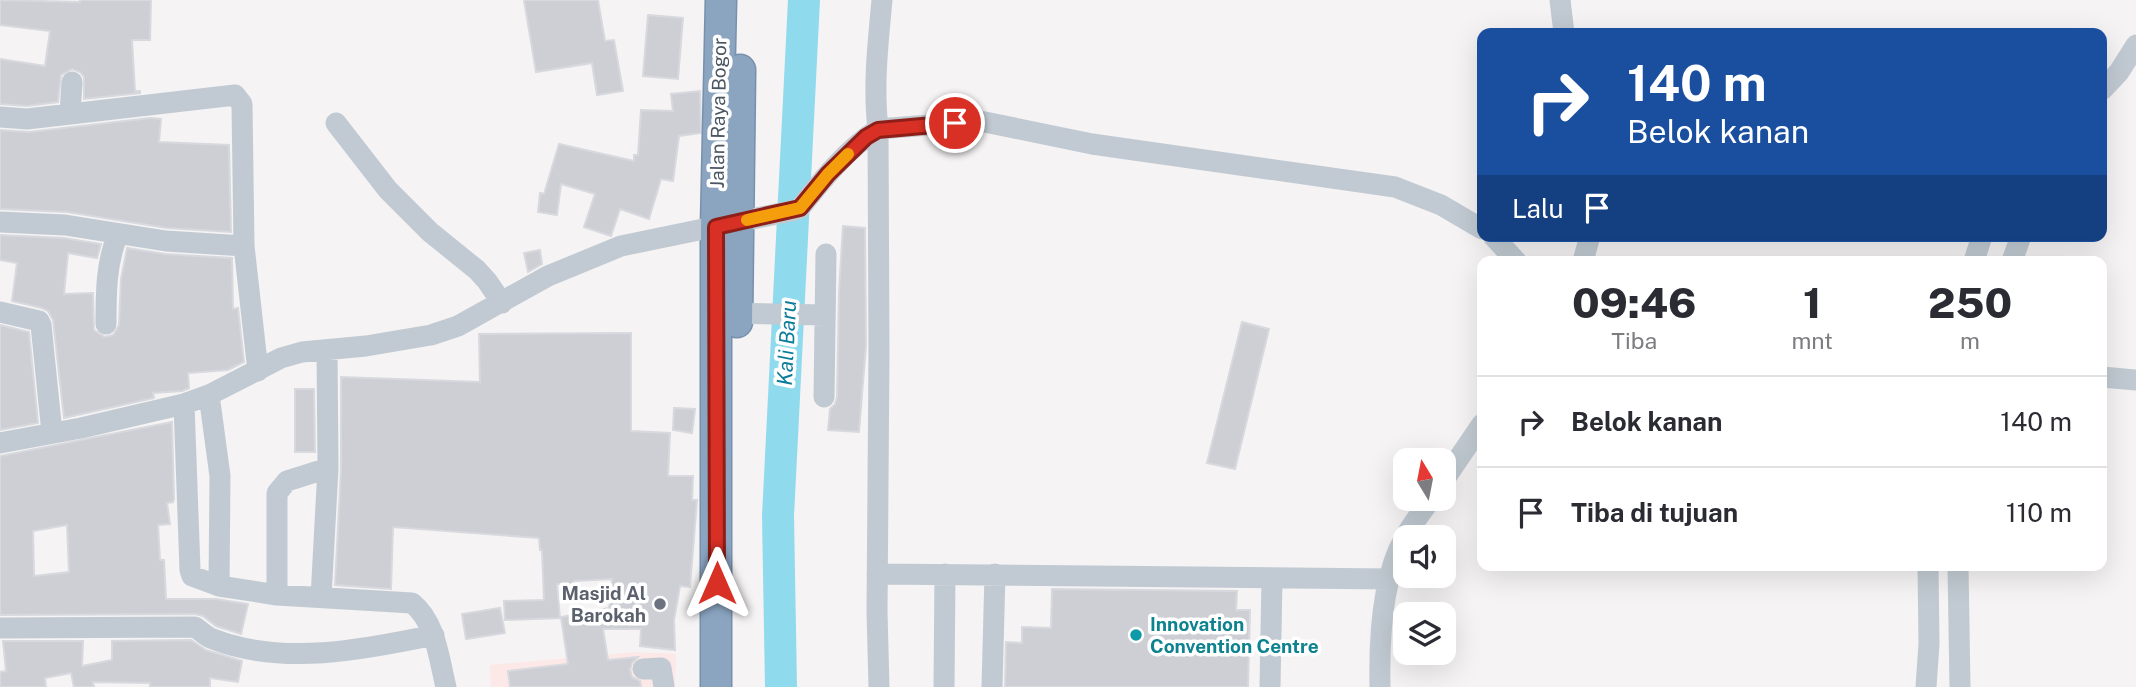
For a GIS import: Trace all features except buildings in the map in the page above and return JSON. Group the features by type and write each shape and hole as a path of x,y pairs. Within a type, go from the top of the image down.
{"highway":[{"name":"Jalan Raya Bogor","path":"721,0 736,687"},
{"name":"Jalan Raya Bogor","path":"727,224 741,0"},
{"name":"Jalan Raya Bogor","path":"716,687 727,313"}],"street":[{"path":"879,687 877,574 880,354 876,58 882,0"},
{"path":"1560,0 1563,28"},
{"path":"2107,88 2128,77 2136,45"},
{"path":"69,114 72,82"},
{"path":"0,117 27,119 198,98 232,95 238,97 243,113 244,246 258,371"},
{"path":"0,443 125,419 184,404 209,395 281,358 302,352 431,335 458,326 548,276 621,246 800,208 828,174 866,137 878,130 981,121 1092,144 1395,187 1441,205 1477,226"},
{"path":"336,124 388,190 430,232 477,270 502,303"},
{"path":"0,222 65,225 166,241 244,246"},
{"path":"106,324 107,271 118,234"},
{"path":"1499,242 1511,256"},
{"path":"824,397 818,314 826,254"},
{"path":"0,312 39,321 41,325 52,433"},
{"path":"727,313 818,314"},
{"path":"321,598 328,468 327,350"},
{"path":"2107,377 2136,380"},
{"path":"209,395 220,476 219,586"},
{"path":"184,404 192,576 219,586 277,595 412,603 420,609 434,635 446,687"},
{"path":"1456,462 1477,431"},
{"path":"277,595 277,493 287,481 328,468"},
{"path":"1380,687 1379,644 1390,579 1403,540 1423,511"},
{"path":"1926,687 1928,571"},
{"path":"1958,571 1960,687"},
{"path":"877,574 1390,579"},
{"path":"992,687 995,574"},
{"path":"944,687 945,575"},
{"path":"1270,687 1272,578"},
{"path":"0,628 195,627 214,640 242,648 298,653 387,645 434,635"},
{"path":"643,669 661,668 664,687"}],"shaded area":[{"path":"636,652 676,654 675,687 491,687 490,665"}],"waterway":[{"name":"Kali Baru","path":"781,687 778,516 804,0"}],"slow traffic":[{"path":"747,220 800,208 848,154"}],"place":[{"name":"Masjid Al Barokah","path":"660,604"},
{"name":"Innovation Convention Centre","path":"1136,635"}],"route":[{"path":"717,583 716,227 800,208 828,174 866,137 878,130 955,123"}]}
